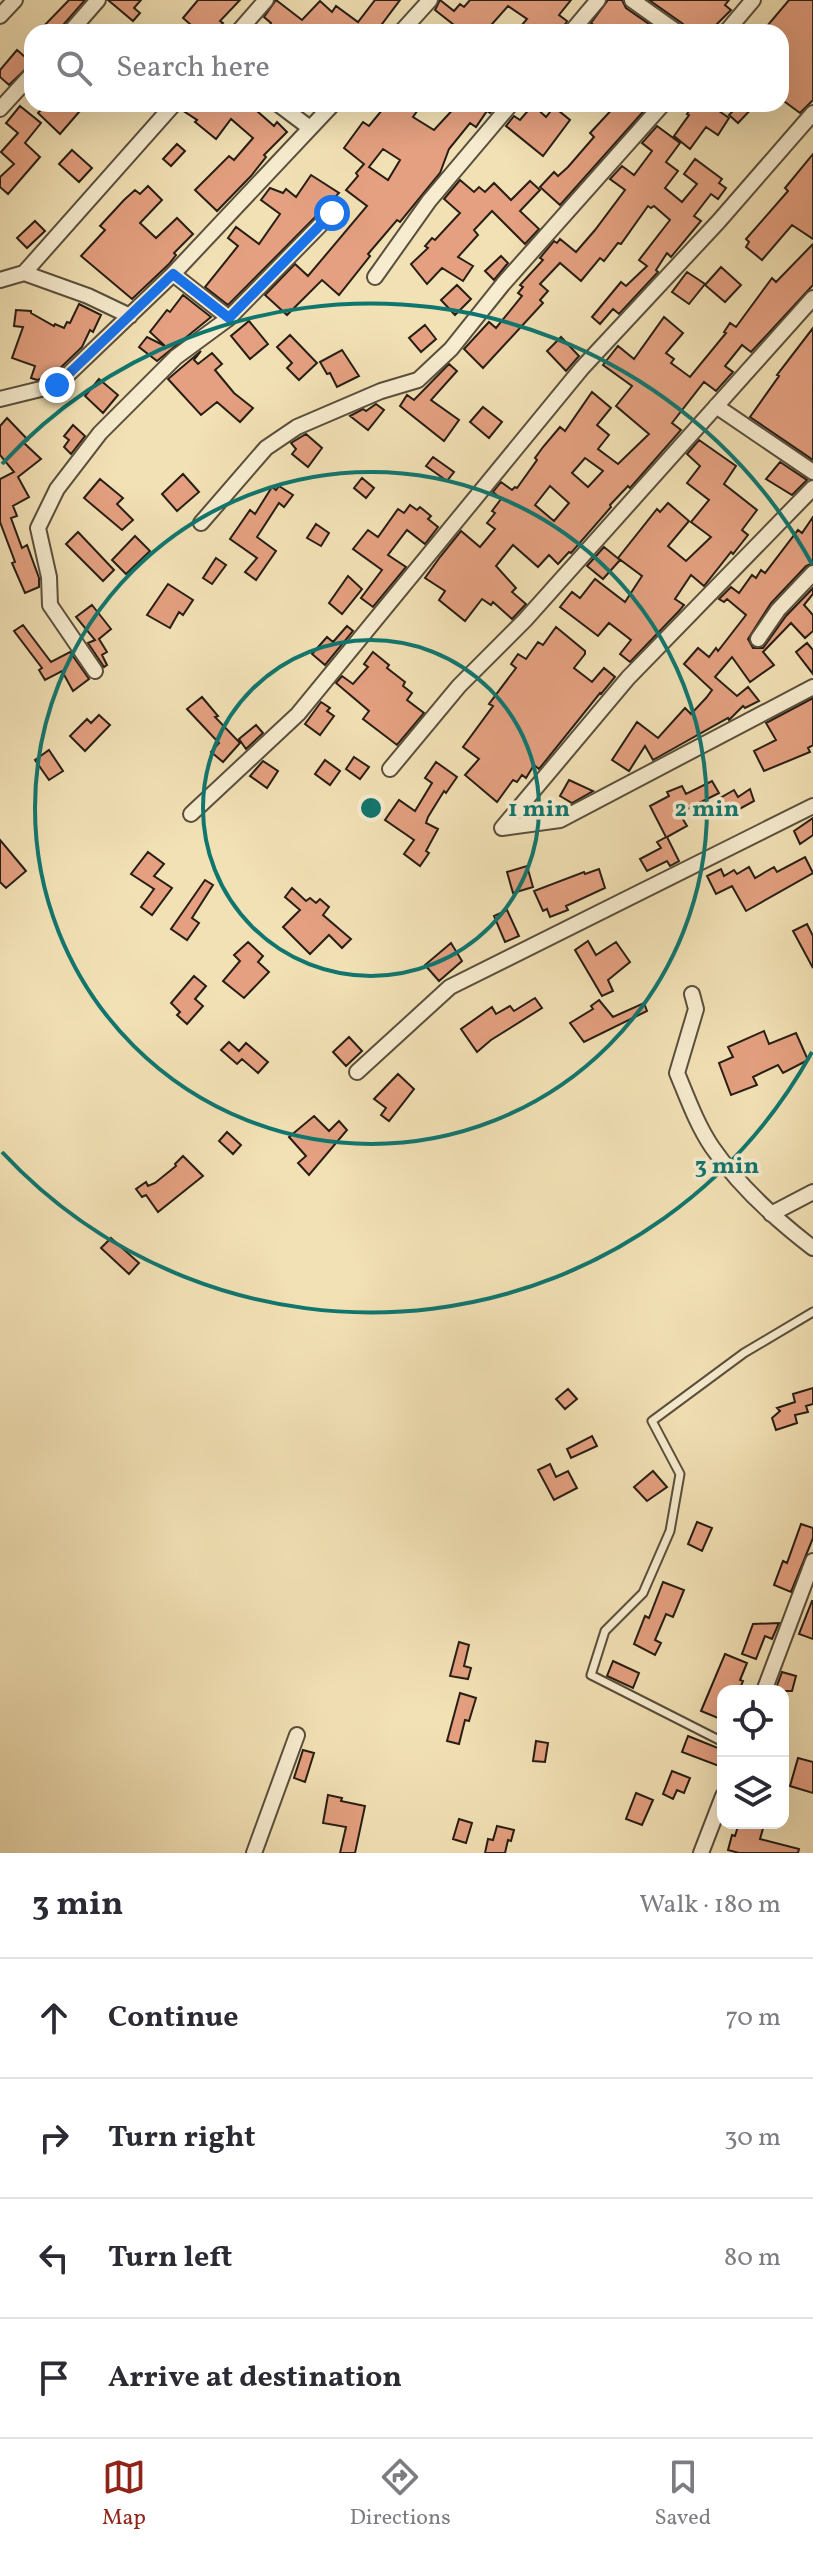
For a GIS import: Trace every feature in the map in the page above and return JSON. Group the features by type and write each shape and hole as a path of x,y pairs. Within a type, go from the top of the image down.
{"street":[{"path":"0,16 15,0"},
{"path":"77,24 98,0"},
{"path":"245,24 266,0"},
{"path":"408,24 430,0"},
{"path":"578,24 598,0"},
{"path":"632,0 666,24"},
{"path":"733,24 753,0"},
{"path":"0,109 24,83"},
{"path":"0,280 24,273 167,112"},
{"path":"289,112 310,128"},
{"path":"0,399 57,385 173,274 325,112"},
{"path":"375,277 429,201 504,112"},
{"path":"201,523 266,448 297,427 381,391 418,380 451,349 503,284 656,112"},
{"path":"191,814 298,714 582,368 719,221 813,113"},
{"path":"95,671 50,605 49,577 38,528 57,489 100,433 176,357 229,318 332,213"},
{"path":"24,273 88,296 130,316"},
{"path":"173,274 229,318"},
{"path":"390,769 459,686 525,620 813,298"},
{"path":"716,406 813,472"},
{"path":"813,488 628,678 502,828 560,820 813,687"},
{"path":"758,639 778,610 813,573"},
{"path":"357,1072 450,987 813,806"},
{"path":"692,994 696,1009 677,1073 711,1145 755,1199 813,1248"},
{"path":"771,1214 813,1192"},
{"path":"766,1685 813,1561"},
{"path":"254,1853 297,1735"},
{"path":"701,1853 717,1812"}],"lane":[{"path":"717,1739 591,1675 605,1631 643,1593 670,1531 680,1474 652,1421 744,1353 813,1312"}],"building":[{"path":"69,0 85,0 64,24 46,24"},
{"path":"108,0 141,0 134,8 140,13 133,21"},
{"path":"198,0 240,0 220,21 222,24 190,24 183,18"},
{"path":"276,0 302,20 320,1 332,12 336,6 358,22 375,0 400,0 382,24 270,24 264,17"},
{"path":"440,0 454,11 470,0 571,0 559,15 567,21 565,24 523,24 527,19 508,6 492,24 453,24 435,10"},
{"path":"608,0 622,0 626,8 649,24 592,24"},
{"path":"649,0 729,0 725,5 731,10 717,24 683,24"},
{"path":"789,0 813,0 813,100 800,113 789,105 789,24 769,24"},
{"path":"17,50 24,56 24,71 9,85 0,77 0,70"},
{"path":"20,106 41,123 25,143 40,157 8,194 0,187 0,177 14,164 1,152 18,133 6,123"},
{"path":"39,112 79,112 60,134"},
{"path":"185,112 258,112 274,126 277,122 287,132 217,211 195,190 229,156 234,160 253,138 231,119 216,139 195,122 197,120"},
{"path":"380,112 416,112 413,117 434,130 451,112 486,112 476,127 470,123 449,149 440,173 400,222 397,220 368,254 370,256 339,295 322,280 287,315 265,295 295,264 308,276 367,206 346,190 364,164 344,148 363,122 369,126","holes":["383,149 400,160 388,180 369,167"]},
{"path":"527,112 541,112 546,117 550,112 560,112 570,120 543,156 506,126 514,116 520,120"},
{"path":"610,112 643,112 560,205 540,187 554,172 558,176 568,167 594,137 590,133"},
{"path":"720,112 729,118 718,135 706,127 690,149 674,136 687,114"},
{"path":"732,112 748,112 738,123 729,115"},
{"path":"657,126 680,143 666,162 678,171 665,188 682,202 697,184 684,174 695,159 722,179 719,183 726,188 718,199 711,194 694,216 701,221 671,257 667,253 656,270 658,272 619,314 613,309 600,324 592,317 621,282 626,286 647,266 639,260 670,220 654,206 648,206 621,244 618,243 604,261 600,258 581,281 560,263 540,284 548,291 540,300 543,303 483,368 464,349 489,322 496,328 522,296 518,293 523,287 520,285 543,260 540,258 554,241 557,243 560,239 576,252 625,190 610,179 622,166 634,175 652,151 642,143"},
{"path":"177,144 185,151 171,166 163,159"},
{"path":"72,150 92,168 79,182 59,164"},
{"path":"813,154 813,239 792,225 762,260 746,247 749,242 746,239 788,191 785,188"},
{"path":"311,175 339,193 228,305 205,287 238,246 228,238 236,227 259,244 280,214 261,200 270,188 283,193 286,189 296,197"},
{"path":"460,180 474,192 479,187 485,192 494,183 511,200 530,181 540,190 520,211 539,229 525,244 492,211 474,230 478,235 458,257 473,266 463,281 442,268 427,284 411,264 428,248 425,246 432,238 435,240 460,213 444,199"},
{"path":"148,186 162,200 140,223 156,238 177,218 193,234 174,253 176,255 169,264 132,299 81,256 105,230 100,226 124,200 135,190 140,194"},
{"path":"35,221 45,231 27,248 17,238"},
{"path":"813,244 813,285 751,352 742,345 725,366 733,372 716,391 704,382 672,423 681,430 630,488 628,486 610,505 571,553 558,564 549,555 538,567 513,545 496,566 516,588 512,592 526,604 512,619 493,602 491,605 482,599 465,621 439,600 445,591 425,578 440,557 461,531 480,547 495,529 487,523 501,499 493,492 501,482 512,490 517,488 543,447 560,427 565,431 592,392 611,408 597,425 609,435 598,449 618,464 649,434 616,406 632,386 603,365 618,346 634,359 664,317 683,333 666,353 674,359 671,363 690,377 726,333 730,323 736,327 772,278 776,282","holes":["585,458 603,471 588,487 572,473","550,486 569,503 554,521 535,505"]},
{"path":"501,256 508,263 494,280 485,271"},
{"path":"721,267 741,285 725,302 705,285"},
{"path":"687,272 705,284 689,304 672,292"},
{"path":"457,285 471,299 455,315 441,300"},
{"path":"183,295 211,317 157,361 139,347 147,337 165,346 150,332"},
{"path":"79,304 101,315 93,332 90,330 82,347 52,376 37,380 31,378 35,366 12,358 23,327 14,326 16,310 31,311 54,326 64,328 67,322 70,323"},
{"path":"249,321 268,344 250,359 231,336"},
{"path":"425,325 436,339 421,352 409,338"},
{"path":"813,328 813,460 750,417"},
{"path":"290,335 317,363 299,380 287,368 292,363 277,347"},
{"path":"561,337 579,356 566,371 547,351"},
{"path":"342,350 359,376 337,387 320,362"},
{"path":"201,351 194,360 198,364 212,353 222,364 215,370 234,393 253,408 240,422 217,402 201,415 168,379"},
{"path":"449,364 457,371 431,400 459,420 444,441 400,406 407,395 414,400"},
{"path":"99,379 118,395 103,413 85,396"},
{"path":"376,404 384,410 368,430 350,416 363,409 366,411"},
{"path":"483,407 502,422 489,438 470,422"},
{"path":"7,418 28,440 24,443 41,459 18,477 29,497 13,506 17,516 11,518 22,548 27,545 39,578 39,587 25,593 0,522 0,479 14,472 0,455 0,426"},
{"path":"73,425 85,436 71,454 64,447 69,440 64,436"},
{"path":"306,434 322,448 308,467 292,454 296,449 291,443"},
{"path":"699,440 736,466 724,484 757,510 742,530 748,535 733,554 731,552 704,586 691,575 675,599 684,605 630,662 620,654 631,640 609,623 598,636 560,607 572,592 580,598 595,579 625,602 642,576 618,558 657,509 660,512 668,503 689,521 668,546 686,561 711,537 691,522 709,500 687,483 700,466 687,454"},
{"path":"433,457 454,472 447,481 426,466"},
{"path":"780,462 807,480 792,495 766,479"},
{"path":"183,474 199,492 177,511 162,494"},
{"path":"362,478 374,488 366,498 354,488"},
{"path":"100,479 123,498 117,504 133,520 122,530 84,498"},
{"path":"279,486 293,495 284,507 279,503 257,537 276,551 256,580 245,572 257,558 230,539 250,510 255,514 272,487 276,490"},
{"path":"410,505 417,510 420,507 438,527 425,544 407,530 388,555 406,567 373,607 361,598 382,570 353,549 368,530 378,537 398,509 404,513"},
{"path":"813,517 813,563 806,566 771,603 748,639 753,648 763,648 786,616 813,588 813,594 804,605 813,615 813,631 805,638 791,623 763,652 774,665 750,682 732,657 715,677 737,696 748,687 759,701 745,708 743,706 729,720 653,760 645,746 629,771 612,760 637,722 658,738 685,708 691,714 706,698 712,690 684,664 698,648 709,657 716,648 718,651 746,615 727,599 724,602 719,599 731,587 739,593 752,575 756,578 761,570 765,573 798,530 802,533"},
{"path":"316,524 329,533 321,546 307,538"},
{"path":"78,532 114,570 103,581 66,544"},
{"path":"135,536 150,551 126,574 112,560"},
{"path":"604,547 620,560 603,579 587,566"},
{"path":"216,558 226,565 212,584 203,578"},
{"path":"348,576 362,589 342,614 329,603"},
{"path":"168,584 193,600 183,615 179,612 170,628 147,615"},
{"path":"92,605 111,629 99,639 107,652 102,655 107,665 104,667 88,643 95,640 76,617"},
{"path":"23,625 51,662 70,652 89,679 73,691 62,671 45,680 39,670 42,668 14,631"},
{"path":"347,626 353,631 325,665 312,654 327,637 333,642"},
{"path":"556,627 585,651 574,668 592,682 604,668 615,677 539,769 534,765 526,778 522,775 517,782 513,780 497,802 465,775 479,759 463,747 516,668 511,664 518,654 526,659 538,642 543,645"},
{"path":"807,643 813,650 813,674 796,652"},
{"path":"373,652 405,682 403,686 412,693 407,700 424,713 397,745 363,719 369,711 336,683 342,676 353,684 368,667 364,664"},
{"path":"202,697 218,716 215,717 240,743 223,762 211,752 219,743 187,709"},
{"path":"813,698 813,745 808,748 810,752 764,771 754,751 776,740 766,723"},
{"path":"321,702 330,708 327,711 334,716 320,735 305,724"},
{"path":"99,715 110,725 85,751 70,736 87,719 91,723"},
{"path":"256,725 263,733 246,749 239,739"},
{"path":"49,750 63,771 49,780 35,760"},
{"path":"354,757 369,767 360,779 346,769"},
{"path":"325,760 340,771 330,785 315,774"},
{"path":"263,761 278,771 267,788 250,776"},
{"path":"436,762 457,777 428,817 426,823 438,829 426,851 429,853 420,866 404,854 414,840 385,820 399,800 415,811 432,783 425,778"},
{"path":"569,780 593,791 572,803 560,796"},
{"path":"712,781 719,793 679,813 687,826 667,837 679,861 670,866 667,861 647,871 640,859 661,848 657,842 666,837 650,806 669,796 667,792 682,786 686,794"},
{"path":"750,789 754,801 723,818 715,801 734,790 738,797"},
{"path":"813,818 813,835 800,844 794,831"},
{"path":"0,840 26,871 6,888 0,882"},
{"path":"148,852 164,864 154,876 172,888 152,915 141,907 154,889 131,874"},
{"path":"805,857 813,873 746,911 732,886 716,894 707,876 721,869 724,876 734,870 737,874 749,867 755,878 774,867 777,872"},
{"path":"527,866 533,887 513,893 507,872"},
{"path":"599,869 605,888 550,917 547,909 543,911 534,891"},
{"path":"205,880 213,885 192,918 199,923 187,940 171,929"},
{"path":"292,888 306,901 310,898 316,903 320,899 329,907 323,915 351,939 342,948 329,935 310,954 283,927 300,910 285,897"},
{"path":"507,910 519,936 505,942 494,916"},
{"path":"807,924 813,936 813,968 793,931"},
{"path":"588,941 596,955 616,942 630,962 608,980 613,991 602,996 575,950"},
{"path":"248,942 263,956 258,962 269,972 244,998 223,981 240,961 234,955"},
{"path":"451,943 462,961 439,981 425,965"},
{"path":"194,976 206,986 195,999 203,1006 187,1024 177,1015 180,1012 171,1003"},
{"path":"535,998 542,1008 477,1052 461,1029 492,1007 496,1014 510,1006 514,1011"},
{"path":"599,1000 613,1017 644,1003 647,1011 584,1042 570,1023 593,1009 591,1006"},
{"path":"764,1031 769,1044 796,1033 808,1060 783,1073 778,1065 753,1077 757,1085 731,1095 719,1063 733,1057 728,1047"},
{"path":"349,1037 362,1051 346,1066 333,1052"},
{"path":"229,1042 239,1051 246,1043 268,1062 258,1073 242,1059 237,1064 221,1050"},
{"path":"398,1074 414,1089 389,1121 381,1115 386,1108 374,1099"},
{"path":"314,1116 329,1131 339,1121 347,1130 309,1175 298,1163 306,1156 289,1137"},
{"path":"227,1132 241,1145 233,1154 219,1141"},
{"path":"183,1156 203,1176 158,1212 146,1195 142,1197 136,1189 146,1182 148,1186 155,1183"},
{"path":"111,1238 139,1263 129,1274 101,1248"},
{"path":"813,1388 813,1404 806,1406 808,1412 795,1415 797,1423 776,1430 772,1418 780,1411 777,1408 795,1402 793,1394"},
{"path":"568,1389 577,1399 565,1409 556,1399"},
{"path":"592,1436 597,1446 571,1458 567,1449"},
{"path":"550,1464 556,1477 568,1471 577,1488 554,1500 538,1470"},
{"path":"653,1471 667,1487 647,1501 634,1487"},
{"path":"697,1522 712,1528 702,1551 688,1544"},
{"path":"801,1524 813,1528 813,1538 791,1592 774,1585 783,1561 787,1563"},
{"path":"663,1582 684,1590 673,1617 666,1614 655,1640 661,1643 655,1655 634,1644 645,1616 649,1618"},
{"path":"813,1601 813,1639 799,1634"},
{"path":"779,1623 772,1639 765,1636 756,1659 742,1654 753,1624"},
{"path":"459,1642 469,1645 464,1666 471,1668 468,1679 450,1676"},
{"path":"725,1654 747,1663 740,1680 743,1681 741,1685 717,1685 717,1718 701,1711"},
{"path":"613,1661 639,1673 633,1688 607,1676"},
{"path":"782,1672 796,1676 792,1691 789,1691 789,1685 777,1685"},
{"path":"460,1693 476,1698 469,1721 465,1720 459,1744 447,1741"},
{"path":"688,1736 717,1748 717,1765 682,1752"},
{"path":"536,1741 548,1743 545,1762 533,1761"},
{"path":"303,1750 314,1753 305,1782 294,1778"},
{"path":"798,1758 813,1762 813,1793 790,1786"},
{"path":"672,1771 690,1778 684,1793 677,1790 673,1799 663,1794"},
{"path":"636,1793 653,1800 642,1825 626,1819"},
{"path":"328,1795 365,1806 355,1853 340,1853 346,1827 323,1823"},
{"path":"459,1819 472,1823 466,1843 453,1839"},
{"path":"497,1826 514,1830 511,1841 508,1840 505,1853 485,1853 488,1839 493,1840"},
{"path":"737,1829 763,1829 760,1839 799,1849 798,1853 739,1853 728,1850 732,1835 735,1836"}],"route":[{"path":"57,385 173,274 229,318 332,213"}]}
